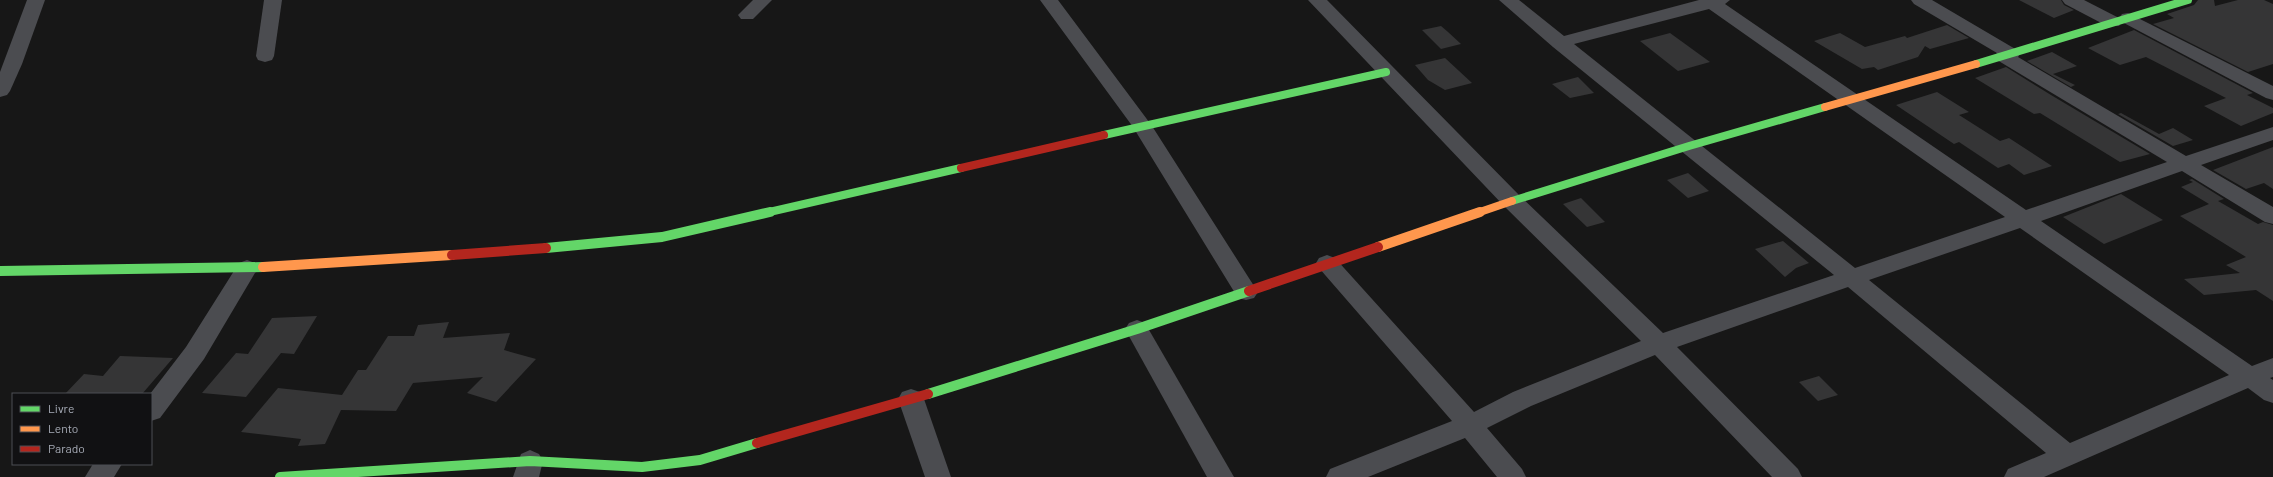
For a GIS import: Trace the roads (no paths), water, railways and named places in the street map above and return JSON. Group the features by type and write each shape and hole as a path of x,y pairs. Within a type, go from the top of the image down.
{"street":[{"path":"1,85 13,64 36,0"},
{"path":"265,56 273,0"},
{"path":"747,15 763,0"},
{"path":"1049,0 1142,126 1246,292"},
{"path":"1317,0 1512,201 1659,344 1789,477"},
{"path":"1508,0 1853,279 2066,455"},
{"path":"1920,0 2184,164 2273,217"},
{"path":"2071,0 2121,20 2273,94"},
{"path":"280,477 642,467 700,460 911,399 1137,328 1512,201 1689,146 2008,54 2188,0"},
{"path":"1559,42 1714,1 1851,99 2024,219 2262,372 2273,392"},
{"path":"0,271 247,268 536,249 662,236 1142,126 1386,72"},
{"path":"1339,477 1470,425 1522,399 1659,344 1853,279 2273,133"},
{"path":"1327,263 1470,425 1513,477"},
{"path":"152,410 195,354 247,268"},
{"path":"1137,328 1221,477"},
{"path":"2017,477 2262,372"},
{"path":"911,399 938,477"},
{"path":"98,477 107,465"}]}
